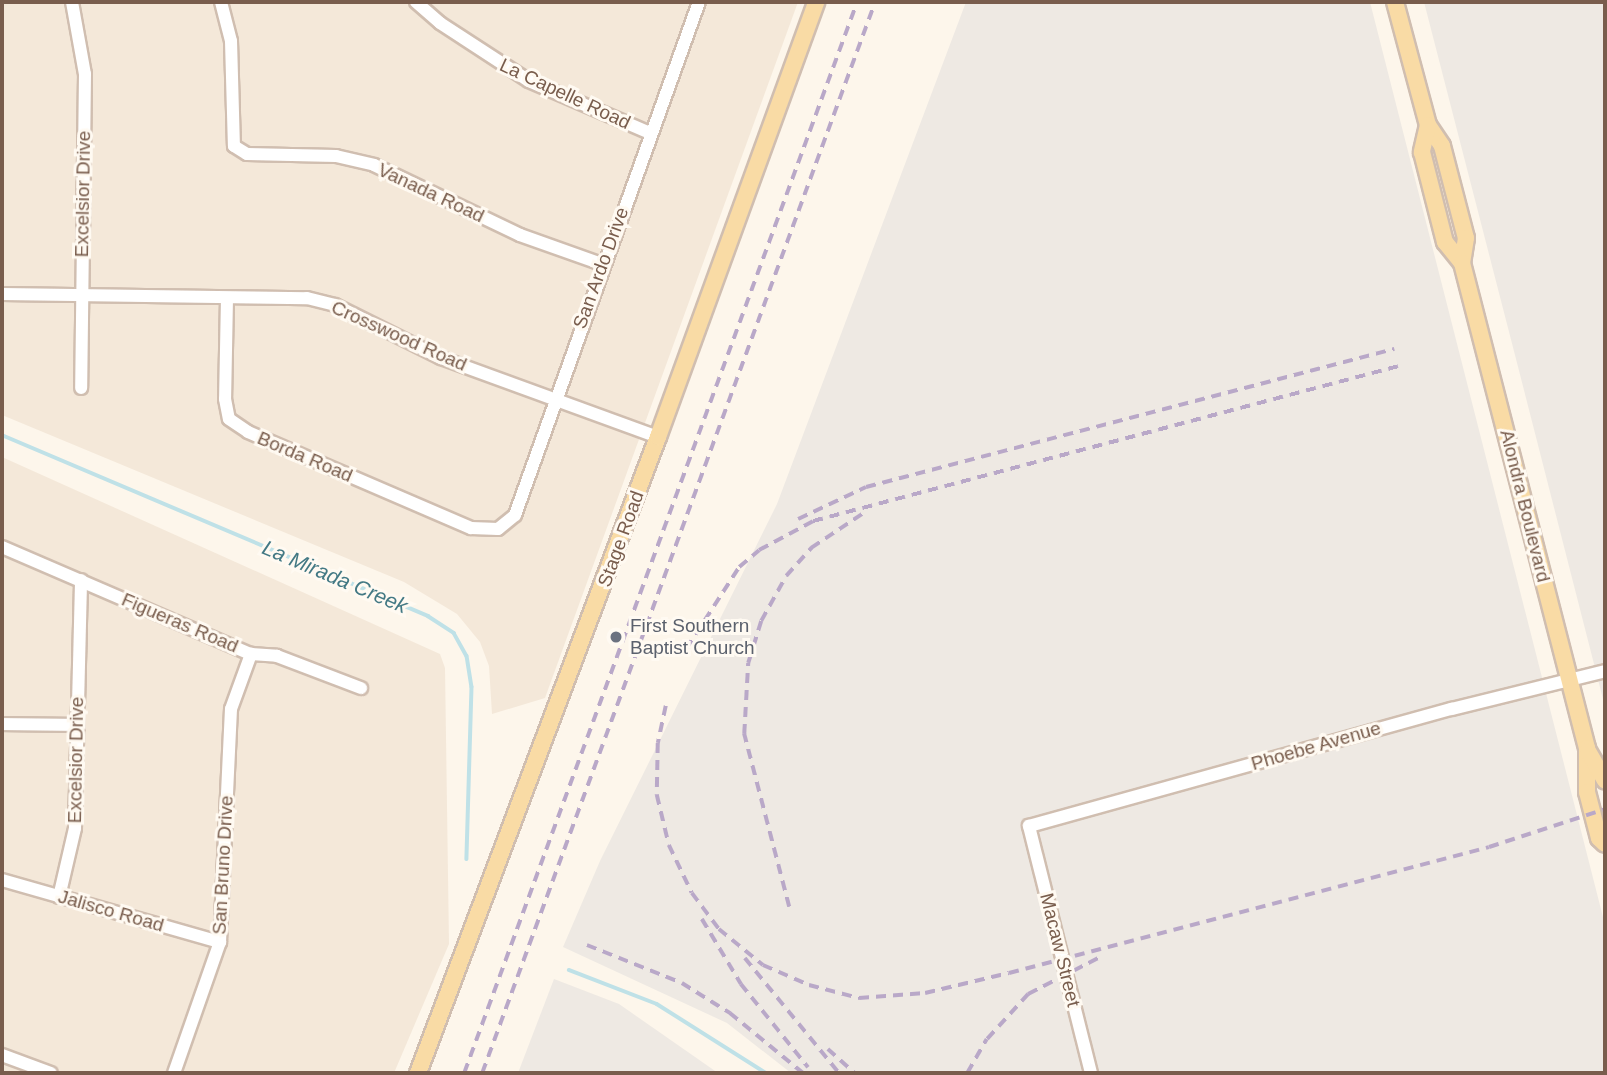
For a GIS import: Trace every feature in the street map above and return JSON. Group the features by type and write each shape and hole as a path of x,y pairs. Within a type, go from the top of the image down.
{"main road":[{"name":"Stage Road","path":"418,1073 658,437 816,2"},
{"name":"Alondra Boulevard","path":"1395,2 1427,125 1422,152 1446,242 1462,263 1587,748 1605,781"},
{"name":"Alondra Boulevard","path":"1587,748 1587,792 1599,838 1605,844"}],"street":[{"name":"Excelsior Drive","path":"72,2 85,74 82,388"},
{"name":"Vanada Road","path":"221,2 231,41 234,146 247,154 336,156 373,165 407,177 520,236 602,264"},
{"name":"La Capelle Road","path":"416,2 440,23 529,81 650,133"},
{"name":"San Ardo Drive","path":"498,529 515,514 602,264 699,2"},
{"name":"Crosswood Road","path":"2,294 307,298 335,305 441,358 658,437"},
{"name":"Borda Road","path":"226,298 225,399 229,419 248,432 471,528 498,529"},
{"name":"Figueras Road","path":"2,547 251,654 277,656 361,688"},
{"name":"Excelsior Drive","path":"60,897 75,828 81,580"},
{"name":"San Bruno Drive","path":"174,1073 220,942 230,720 251,654"},
{"name":"Phoebe Avenue","path":"1029,826 1605,671"},
{"path":"2,724 76,725"},
{"name":"Macaw Street","path":"1029,826 1091,1073"},
{"name":"Jalisco Road","path":"2,880 220,942"},
{"path":"2,1055 51,1073"}],"shaded area":[{"path":"2,2 798,2 545,698 492,714 489,666 480,642 457,614 404,582 2,415"},
{"path":"966,2 1370,2 1605,925 1605,1073 791,1073 727,1023 563,947 600,861 777,504"},
{"path":"1424,2 1605,2 1605,707 1516,359"},
{"path":"2,457 440,654 445,668 449,944 394,1073 2,1073"},
{"path":"554,979 619,1004 718,1073 518,1073"}],"waterway":[{"name":"La Mirada Creek","path":"2,435 428,616 454,633 467,656 472,687 467,859"},
{"name":"La Mirada Creek","path":"569,970 657,1004 766,1073"}],"railway":[{"path":"464,1073 857,2"},
{"path":"482,1073 875,2"},
{"path":"798,519 866,487 1394,349"},
{"path":"686,649 739,567 759,550 813,521 1399,366"},
{"path":"789,907 744,734 748,663 761,621 786,576 811,548 865,512"},
{"path":"666,706 658,743 657,795 669,845 692,893 719,929 763,965 809,985 859,998 925,993 1009,973 1489,847 1605,809"},
{"path":"702,919 741,984 808,1067"},
{"path":"587,945 682,983 730,1013 803,1073"},
{"path":"967,1073 987,1039 1028,994 1100,957"},
{"path":"745,958 839,1073"},
{"path":"828,1049 855,1073"}],"place":[{"name":"First Southern Baptist Church","path":"616,637"}]}
